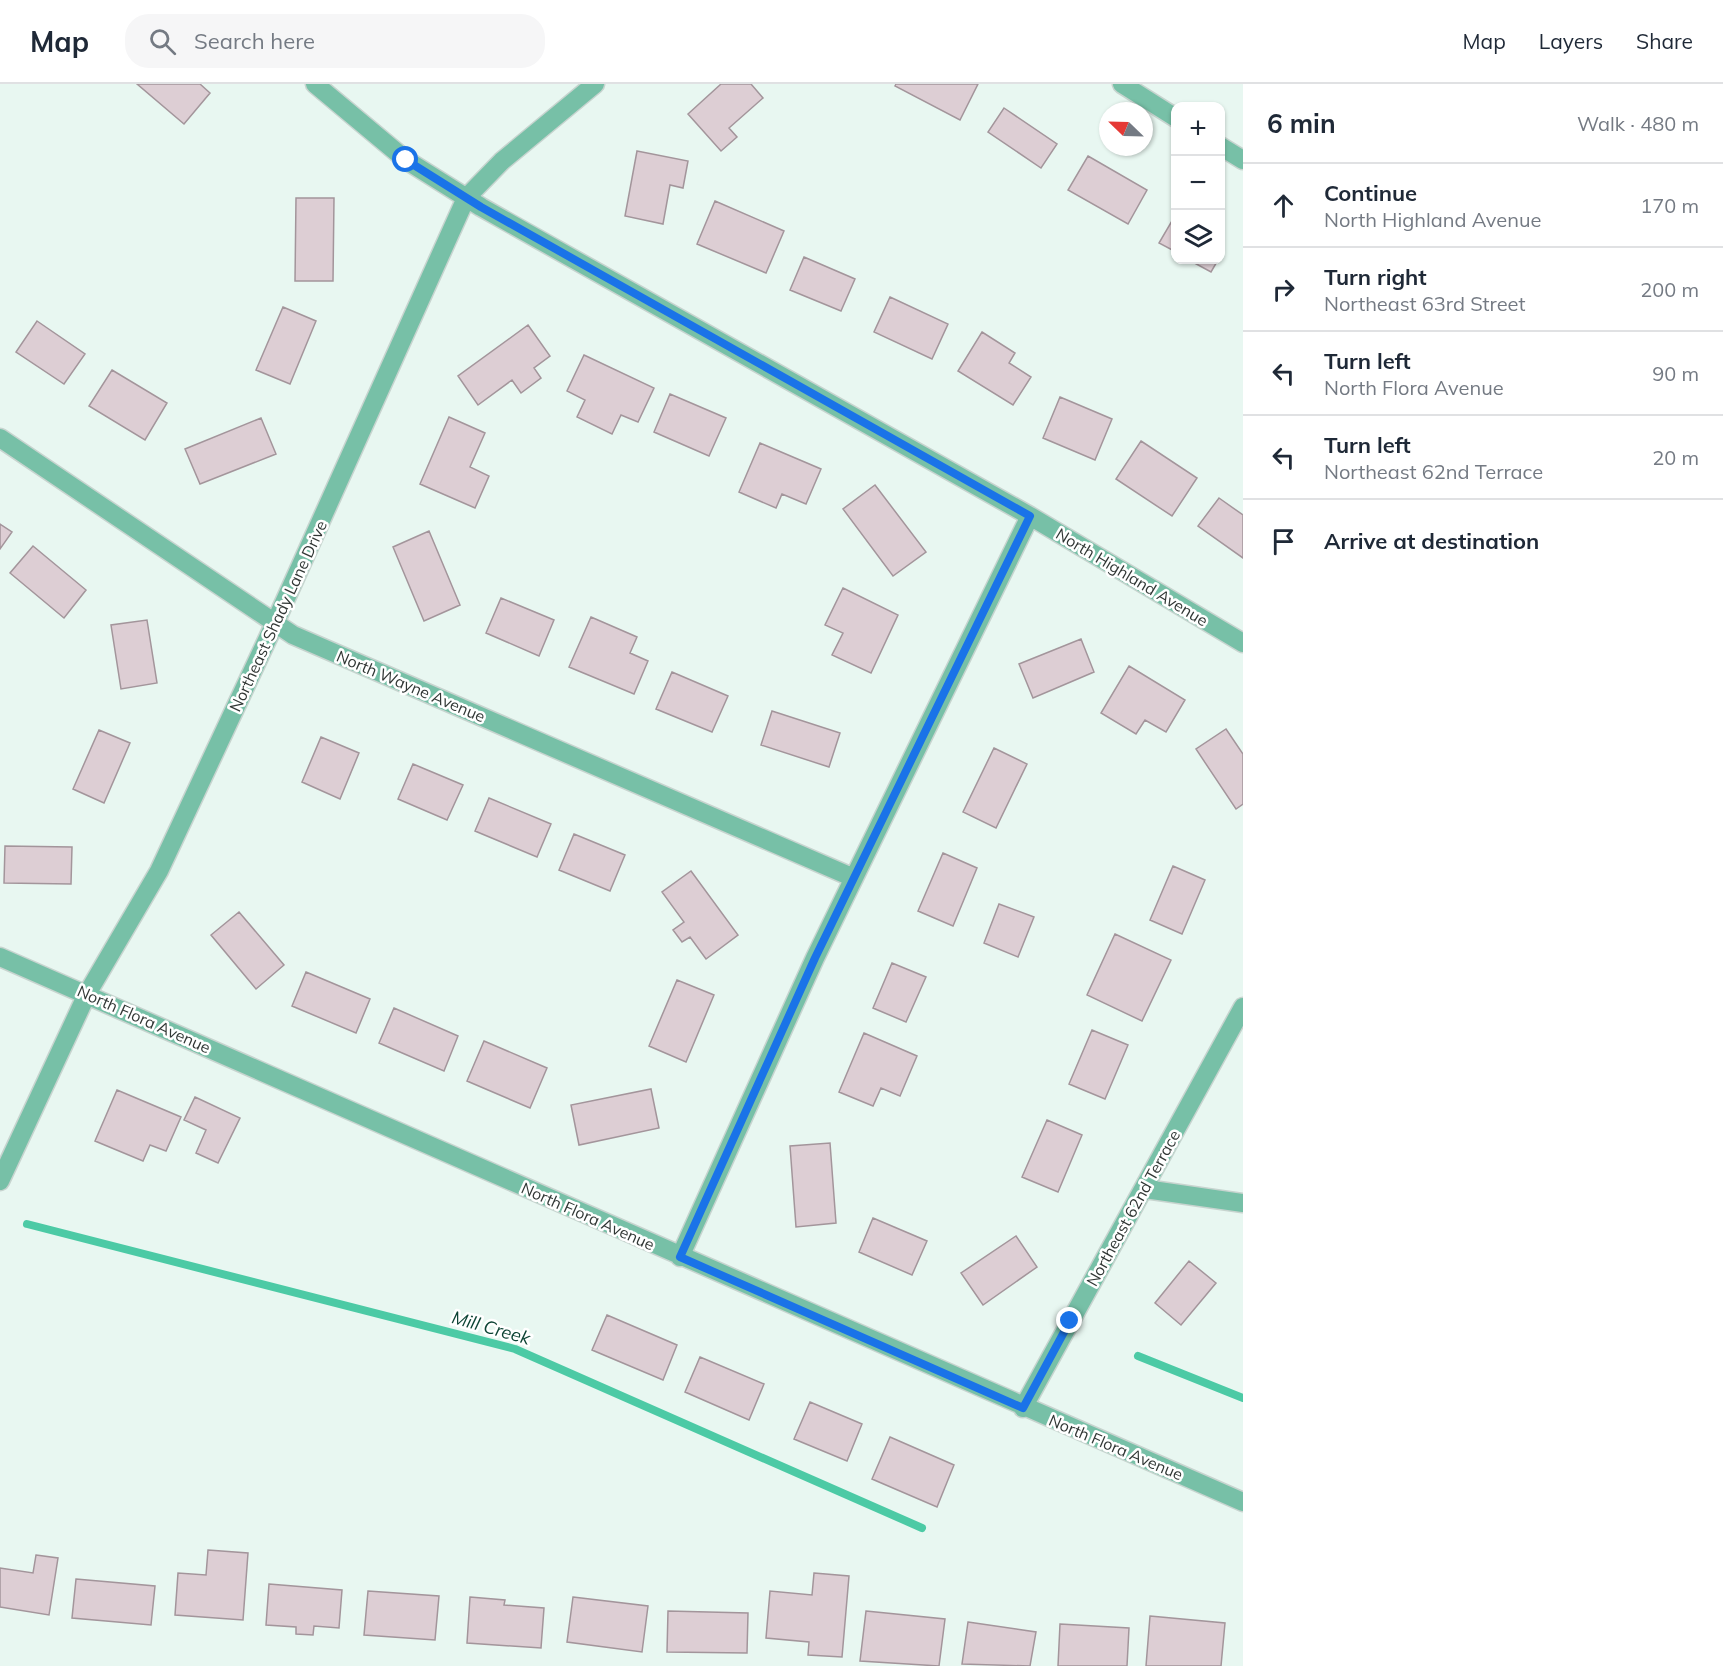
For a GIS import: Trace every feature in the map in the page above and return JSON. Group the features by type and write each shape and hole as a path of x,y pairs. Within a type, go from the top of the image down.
{"street":[{"name":"North Highland Avenue","path":"315,84 406,160 466,198 1030,516 1243,643"},
{"name":"Northeast Shady Lane Drive","path":"0,1181 87,994 159,871 274,625 466,198 502,161 595,84"},
{"path":"1122,84 1171,115"},
{"path":"1225,149 1243,160"},
{"name":"North Wayne Avenue","path":"0,438 274,625 854,878"},
{"path":"680,1257 815,958 1030,516"},
{"name":"North Flora Avenue","path":"0,957 1023,1408 1243,1502"},
{"name":"Northeast 62nd Terrace","path":"1023,1408 1243,1007"},
{"path":"1145,1189 1243,1203"}],"building":[{"path":"137,84 200,84 210,93 184,124"},
{"path":"721,84 751,84 763,98 729,128 737,137 721,151 688,114"},
{"path":"896,84 978,84 960,120 895,86"},
{"path":"1004,108 1057,144 1041,168 988,132"},
{"path":"637,151 688,161 683,188 670,185 663,224 625,216"},
{"path":"1088,156 1147,190 1128,224 1068,190"},
{"path":"296,198 334,198 333,281 295,281"},
{"path":"715,201 784,231 766,273 697,244"},
{"path":"1171,223 1171,249 1159,243"},
{"path":"804,257 855,279 841,311 790,290"},
{"path":"1196,264 1216,264 1211,272"},
{"path":"890,297 948,324 932,359 874,332"},
{"path":"283,307 316,321 290,384 256,370"},
{"path":"37,321 85,354 64,384 16,352"},
{"path":"528,325 550,356 534,368 541,378 521,393 512,380 478,405 458,376"},
{"path":"982,332 1015,353 1009,363 1031,377 1013,405 958,371"},
{"path":"584,355 654,388 638,422 621,415 612,434 577,417 585,400 567,391"},
{"path":"112,370 167,403 145,440 89,406"},
{"path":"670,394 726,418 709,456 654,432"},
{"path":"1060,397 1112,419 1095,460 1043,438"},
{"path":"449,417 485,433 470,467 489,476 475,508 420,484"},
{"path":"261,418 276,454 200,484 185,449"},
{"path":"1141,441 1197,478 1172,516 1116,479"},
{"path":"760,443 821,469 806,504 782,494 776,508 739,492"},
{"path":"875,485 926,552 893,576 843,509"},
{"path":"1219,498 1243,515 1243,558 1198,526"},
{"path":"0,524 12,532 0,549"},
{"path":"429,531 460,605 424,621 393,547"},
{"path":"33,546 86,590 64,618 10,573"},
{"path":"843,588 898,615 871,673 832,655 843,633 825,625"},
{"path":"501,598 554,620 539,656 486,633"},
{"path":"591,617 637,637 630,653 648,661 634,694 569,667"},
{"path":"147,620 157,683 121,689 111,625"},
{"path":"1081,639 1094,672 1033,698 1019,664"},
{"path":"1129,666 1185,700 1166,732 1145,720 1136,734 1101,713"},
{"path":"672,672 728,696 712,732 656,709"},
{"path":"772,711 840,733 829,767 761,745"},
{"path":"1226,729 1243,754 1243,804 1236,809 1196,749"},
{"path":"99,730 130,743 104,803 73,789"},
{"path":"321,737 359,753 340,799 302,782"},
{"path":"994,748 1027,764 996,828 963,812"},
{"path":"413,764 463,785 447,820 398,799"},
{"path":"489,798 551,824 537,857 475,831"},
{"path":"574,834 625,855 610,891 559,870"},
{"path":"5,846 72,847 71,884 4,883"},
{"path":"943,853 977,868 953,926 918,911"},
{"path":"1173,866 1205,880 1182,934 1150,920"},
{"path":"691,871 738,935 706,959 690,937 682,942 673,930 684,922 662,892"},
{"path":"999,904 1034,917 1018,957 984,943"},
{"path":"239,912 284,965 256,989 211,935"},
{"path":"1115,934 1171,960 1142,1021 1087,995"},
{"path":"892,963 926,977 906,1022 873,1008"},
{"path":"306,972 370,999 356,1033 292,1006"},
{"path":"677,980 714,995 686,1062 649,1046"},
{"path":"394,1008 458,1036 444,1071 379,1043"},
{"path":"1092,1030 1128,1045 1105,1099 1069,1084"},
{"path":"864,1033 917,1056 900,1096 881,1088 873,1106 839,1092"},
{"path":"484,1041 547,1068 530,1108 467,1081"},
{"path":"651,1089 659,1128 579,1145 571,1105"},
{"path":"117,1090 181,1117 166,1151 150,1145 143,1161 95,1141"},
{"path":"195,1097 240,1118 218,1163 196,1153 206,1130 184,1120"},
{"path":"1047,1120 1082,1135 1058,1192 1022,1177"},
{"path":"830,1143 836,1223 796,1227 790,1146"},
{"path":"873,1218 927,1241 912,1275 859,1252"},
{"path":"1016,1236 1037,1267 983,1305 961,1273"},
{"path":"1189,1261 1216,1283 1181,1325 1155,1303"},
{"path":"607,1315 677,1345 663,1380 592,1350"},
{"path":"700,1357 764,1384 749,1420 685,1392"},
{"path":"810,1402 862,1424 847,1461 794,1439"},
{"path":"890,1437 954,1465 937,1507 872,1479"},
{"path":"208,1550 248,1553 243,1620 175,1615 178,1573 206,1575"},
{"path":"36,1555 58,1558 49,1615 0,1607 0,1568 33,1573"},
{"path":"814,1573 849,1576 842,1657 808,1655 809,1642 766,1638 770,1591 812,1595"},
{"path":"76,1579 155,1586 151,1625 72,1618"},
{"path":"269,1584 342,1590 339,1628 314,1626 313,1635 296,1634 296,1627 266,1625"},
{"path":"368,1591 439,1596 435,1640 364,1635"},
{"path":"470,1597 505,1600 504,1605 544,1608 541,1648 467,1643"},
{"path":"573,1597 648,1606 642,1652 567,1642"},
{"path":"668,1611 748,1613 747,1653 667,1652"},
{"path":"866,1611 945,1619 939,1666 860,1661"},
{"path":"1150,1616 1225,1623 1221,1666 1146,1666"},
{"path":"968,1622 1036,1632 1030,1666 962,1664"},
{"path":"1060,1624 1129,1628 1127,1666 1058,1666"}],"waterway":[{"name":"Mill Creek","path":"27,1224 515,1349 922,1528"},
{"name":"Mill Creek","path":"1138,1356 1243,1398"}],"route":[{"path":"406,160 481,207 1030,516 815,958 680,1257 1023,1408 1070,1321"}]}
